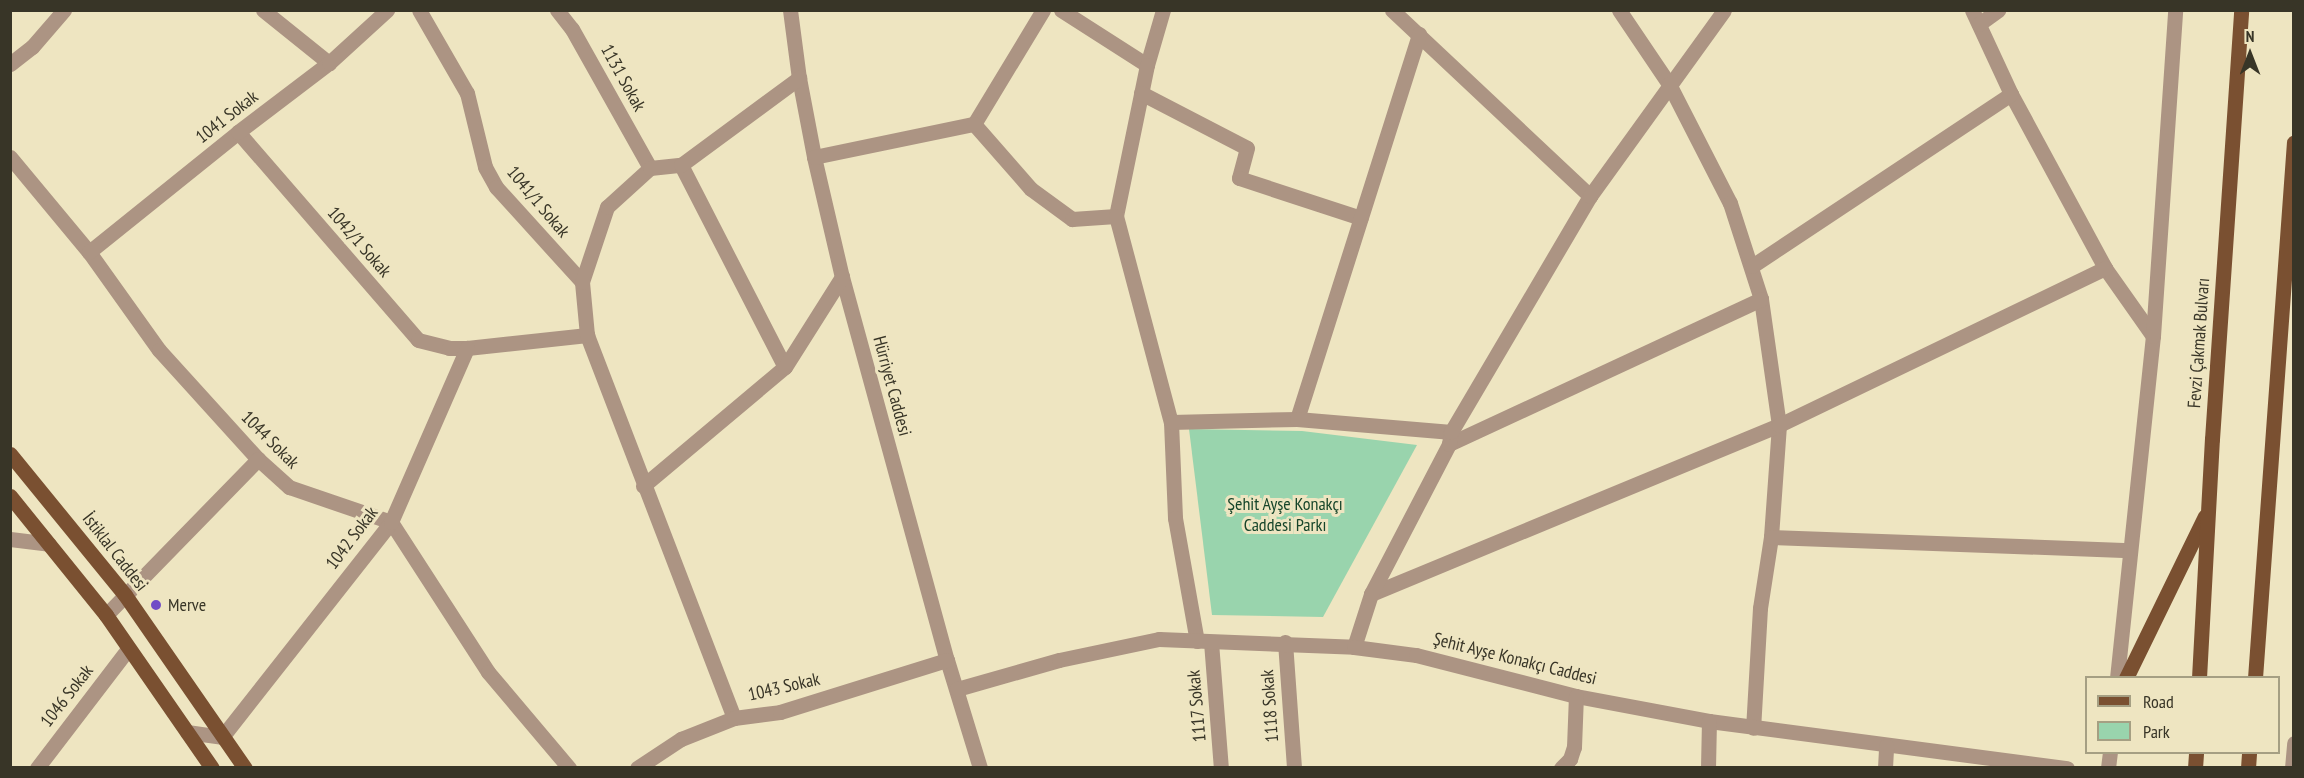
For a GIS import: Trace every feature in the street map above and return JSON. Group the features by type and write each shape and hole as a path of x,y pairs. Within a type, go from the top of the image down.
{"main road":[{"name":"Fevzi Çakmak Bulvarı","path":"2199,676 2241,10"},
{"path":"2255,676 2294,142"},
{"name":"İstiklal Caddesi","path":"10,454 125,595 244,768"},
{"path":"10,496 106,615 212,768"},
{"path":"2127,676 2208,510"}],"street":[{"path":"10,64 32,47 64,10"},
{"path":"263,10 329,63"},
{"name":"1041 Sokak","path":"89,252 238,132 329,63 387,10"},
{"name":"1041/1 Sokak","path":"419,10 467,93 485,167 496,187 582,282"},
{"name":"1131 Sokak","path":"557,10 572,29 650,168"},
{"name":"Hürriyet Caddesi","path":"790,10 799,78 814,157 842,277 947,660 980,768"},
{"path":"814,157 974,124 1043,10"},
{"path":"1060,10 1147,64"},
{"path":"974,124 1031,189 1072,219 1116,216 1147,64 1163,10"},
{"path":"1392,10 1590,196"},
{"path":"1619,10 1669,84 1730,203 1761,299 1779,425 1771,537 1760,608 1753,728"},
{"path":"1354,647 1371,594 1450,438 1590,196 1724,10"},
{"path":"1998,10 1975,17 2011,94 2105,268 2153,336"},
{"path":"2117,676 2153,336 2175,10"},
{"path":"1297,419 1419,34"},
{"path":"734,718 642,486 586,335 582,282 607,207 650,168 681,165 799,78"},
{"path":"1141,93 1247,148 1239,178 1361,218"},
{"path":"1752,266 2011,94"},
{"name":"1042/1 Sokak","path":"238,132 418,340 449,348 467,348"},
{"name":"1044 Sokak","path":"10,157 89,252 159,350 258,459 290,487 391,522"},
{"path":"681,165 785,367"},
{"name":"1117 Sokak","path":"1116,216 1172,422 1175,518 1204,641 1221,768"},
{"path":"1371,594 1779,425 2105,268"},
{"path":"642,486 785,367 842,277"},
{"path":"1172,422 1297,419 1450,438 1761,299"},
{"path":"467,348 586,335"},
{"name":"1042 Sokak","path":"222,738 391,522 467,348"},
{"path":"106,615 258,459"},
{"path":"391,522 488,672 568,768"},
{"path":"1771,537 2130,550"},
{"path":"10,539 49,544"},
{"name":"Şehit Ayşe Konakçı Caddesi","path":"957,689 1059,660 1159,639 1285,642 1354,647 1416,655 1576,696 1709,721 2067,768"},
{"name":"1118 Sokak","path":"1285,642 1294,768"},
{"name":"1046 Sokak","path":"37,768 128,649"},
{"name":"1043 Sokak","path":"637,768 681,739 734,718 780,712 947,660"},
{"path":"1561,768 1570,759 1574,747 1576,696"},
{"path":"1708,768 1709,721"},
{"path":"187,732 222,738"},
{"path":"2292,768 2294,743"},
{"path":"1885,768 1886,746"}],"green space":[{"name":"Şehit Ayşe Konakçı Caddesi Parkı","path":"1189,429 1302,431 1417,445 1323,617 1212,615"}],"place":[{"name":"Merve","path":"156,605"}]}
